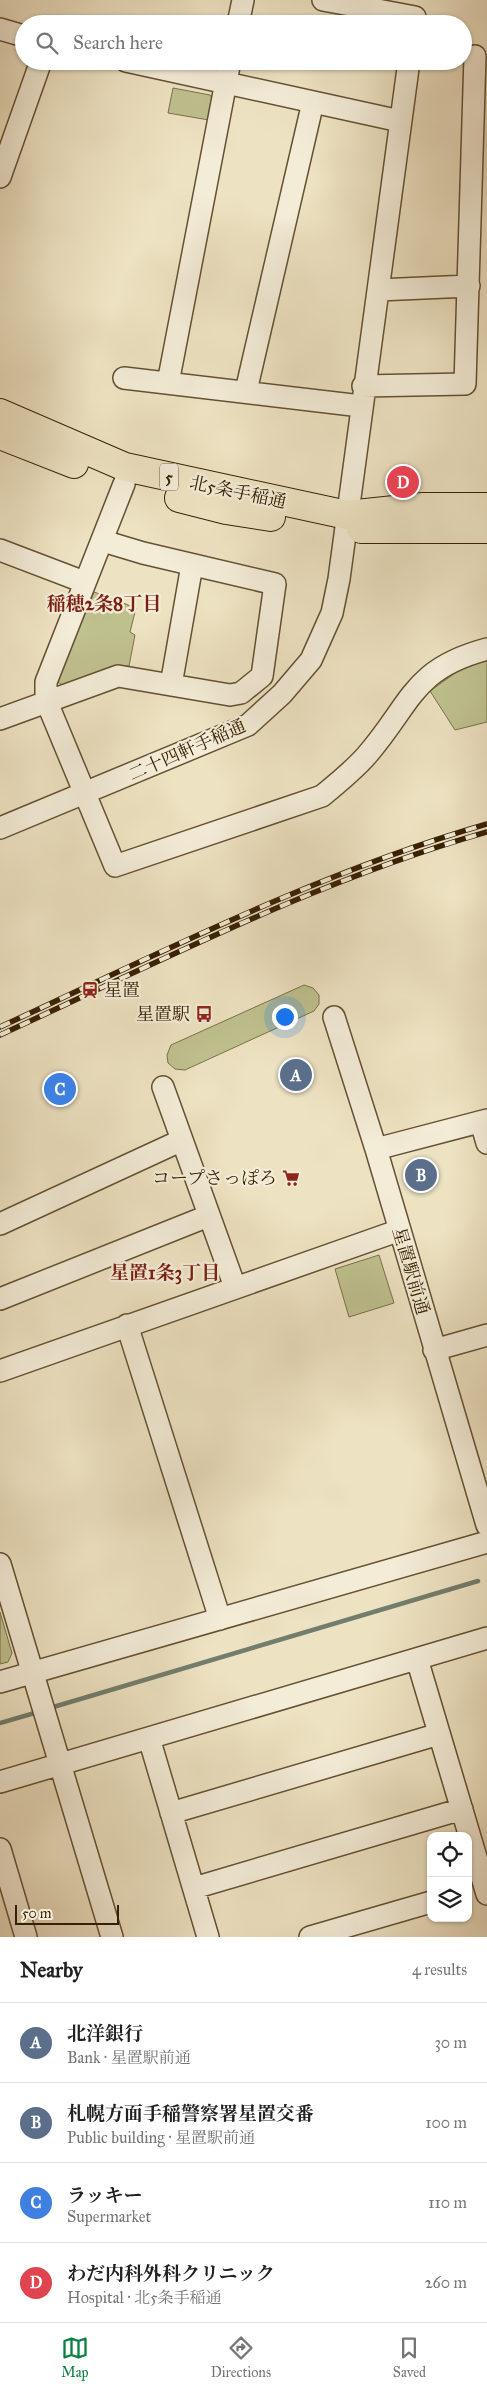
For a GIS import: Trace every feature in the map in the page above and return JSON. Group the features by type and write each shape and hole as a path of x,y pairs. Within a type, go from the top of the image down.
{"highway":[{"name":"北5条手稲通","path":"0,413 125,467 346,522 423,508 487,507"},
{"name":"北5条手稲通","path":"0,435 124,484 226,510 346,522 487,529"}],"street":[{"path":"240,15 243,0"},
{"path":"322,0 415,14"},
{"path":"0,29 15,33"},
{"path":"124,378 246,391 362,396 465,384 475,54"},
{"path":"0,177 38,70"},
{"path":"165,70 400,121"},
{"path":"168,383 228,70"},
{"name":"二十四軒手稲通","path":"0,828 248,725 282,694 311,660 332,613 339,579 362,396 408,70"},
{"path":"246,391 313,102"},
{"path":"378,290 469,286"},
{"path":"124,484 46,682 46,700 115,866 322,796 368,754 412,692 430,674 459,656 487,649"},
{"path":"0,719 46,700 118,676 230,695 241,693 262,676 275,584 143,553 103,541"},
{"path":"0,550 84,582"},
{"path":"171,685 192,565"},
{"name":"星置駅前通","path":"334,1017 376,1149 487,1525"},
{"path":"163,1087 180,1141 235,1286"},
{"path":"376,1149 484,1121 487,1143"},
{"path":"0,1224 180,1141"},
{"path":"0,1299 208,1216"},
{"path":"0,1371 235,1286 400,1230"},
{"path":"127,1325 220,1619"},
{"path":"434,1350 487,1335"},
{"path":"0,1682 487,1542"},
{"path":"0,1564 112,1937"},
{"path":"0,1782 487,1638"},
{"path":"417,1659 462,1810 480,1890"},
{"path":"170,1813 439,1734"},
{"path":"149,1738 208,1937"},
{"path":"194,1888 462,1810"},
{"path":"0,1849 26,1937"},
{"path":"310,1937 427,1903"}],"green space":[{"path":"173,88 210,95 213,100 209,120 168,113"},
{"path":"94,592 136,608 130,632 135,635 129,666 117,666 62,685 58,682 59,676"},
{"path":"487,658 487,722 455,730 430,691 458,671"},
{"path":"304,985 313,988 319,995 319,1004 314,1011 185,1070 175,1069 168,1063 167,1055 171,1045"},
{"path":"379,1255 394,1303 349,1317 335,1269"},
{"path":"0,1612 12,1653 8,1662 0,1664"}],"waterway":[{"path":"50,1708 478,1581"},
{"path":"0,1723 38,1712"}],"railway":[{"path":"0,1027 180,943 301,890 362,866 487,824"},
{"path":"0,1035 179,951 301,898 362,874 487,832"}],"place":[{"name":"わだ内科外科クリニック","path":"403,482"},
{"name":"星置","path":"90,990"},
{"name":"星置駅","path":"204,1014"},
{"name":"北洋銀行","path":"296,1075"},
{"name":"ラッキー","path":"60,1089"},
{"name":"札幌方面手稲警察署星置交番","path":"421,1175"},
{"name":"コープさっぽろ","path":"291,1178"}],"district":[{"name":"稲穂2条8丁目","path":"104,603"},
{"name":"星置1条3丁目","path":"165,1272"}]}
